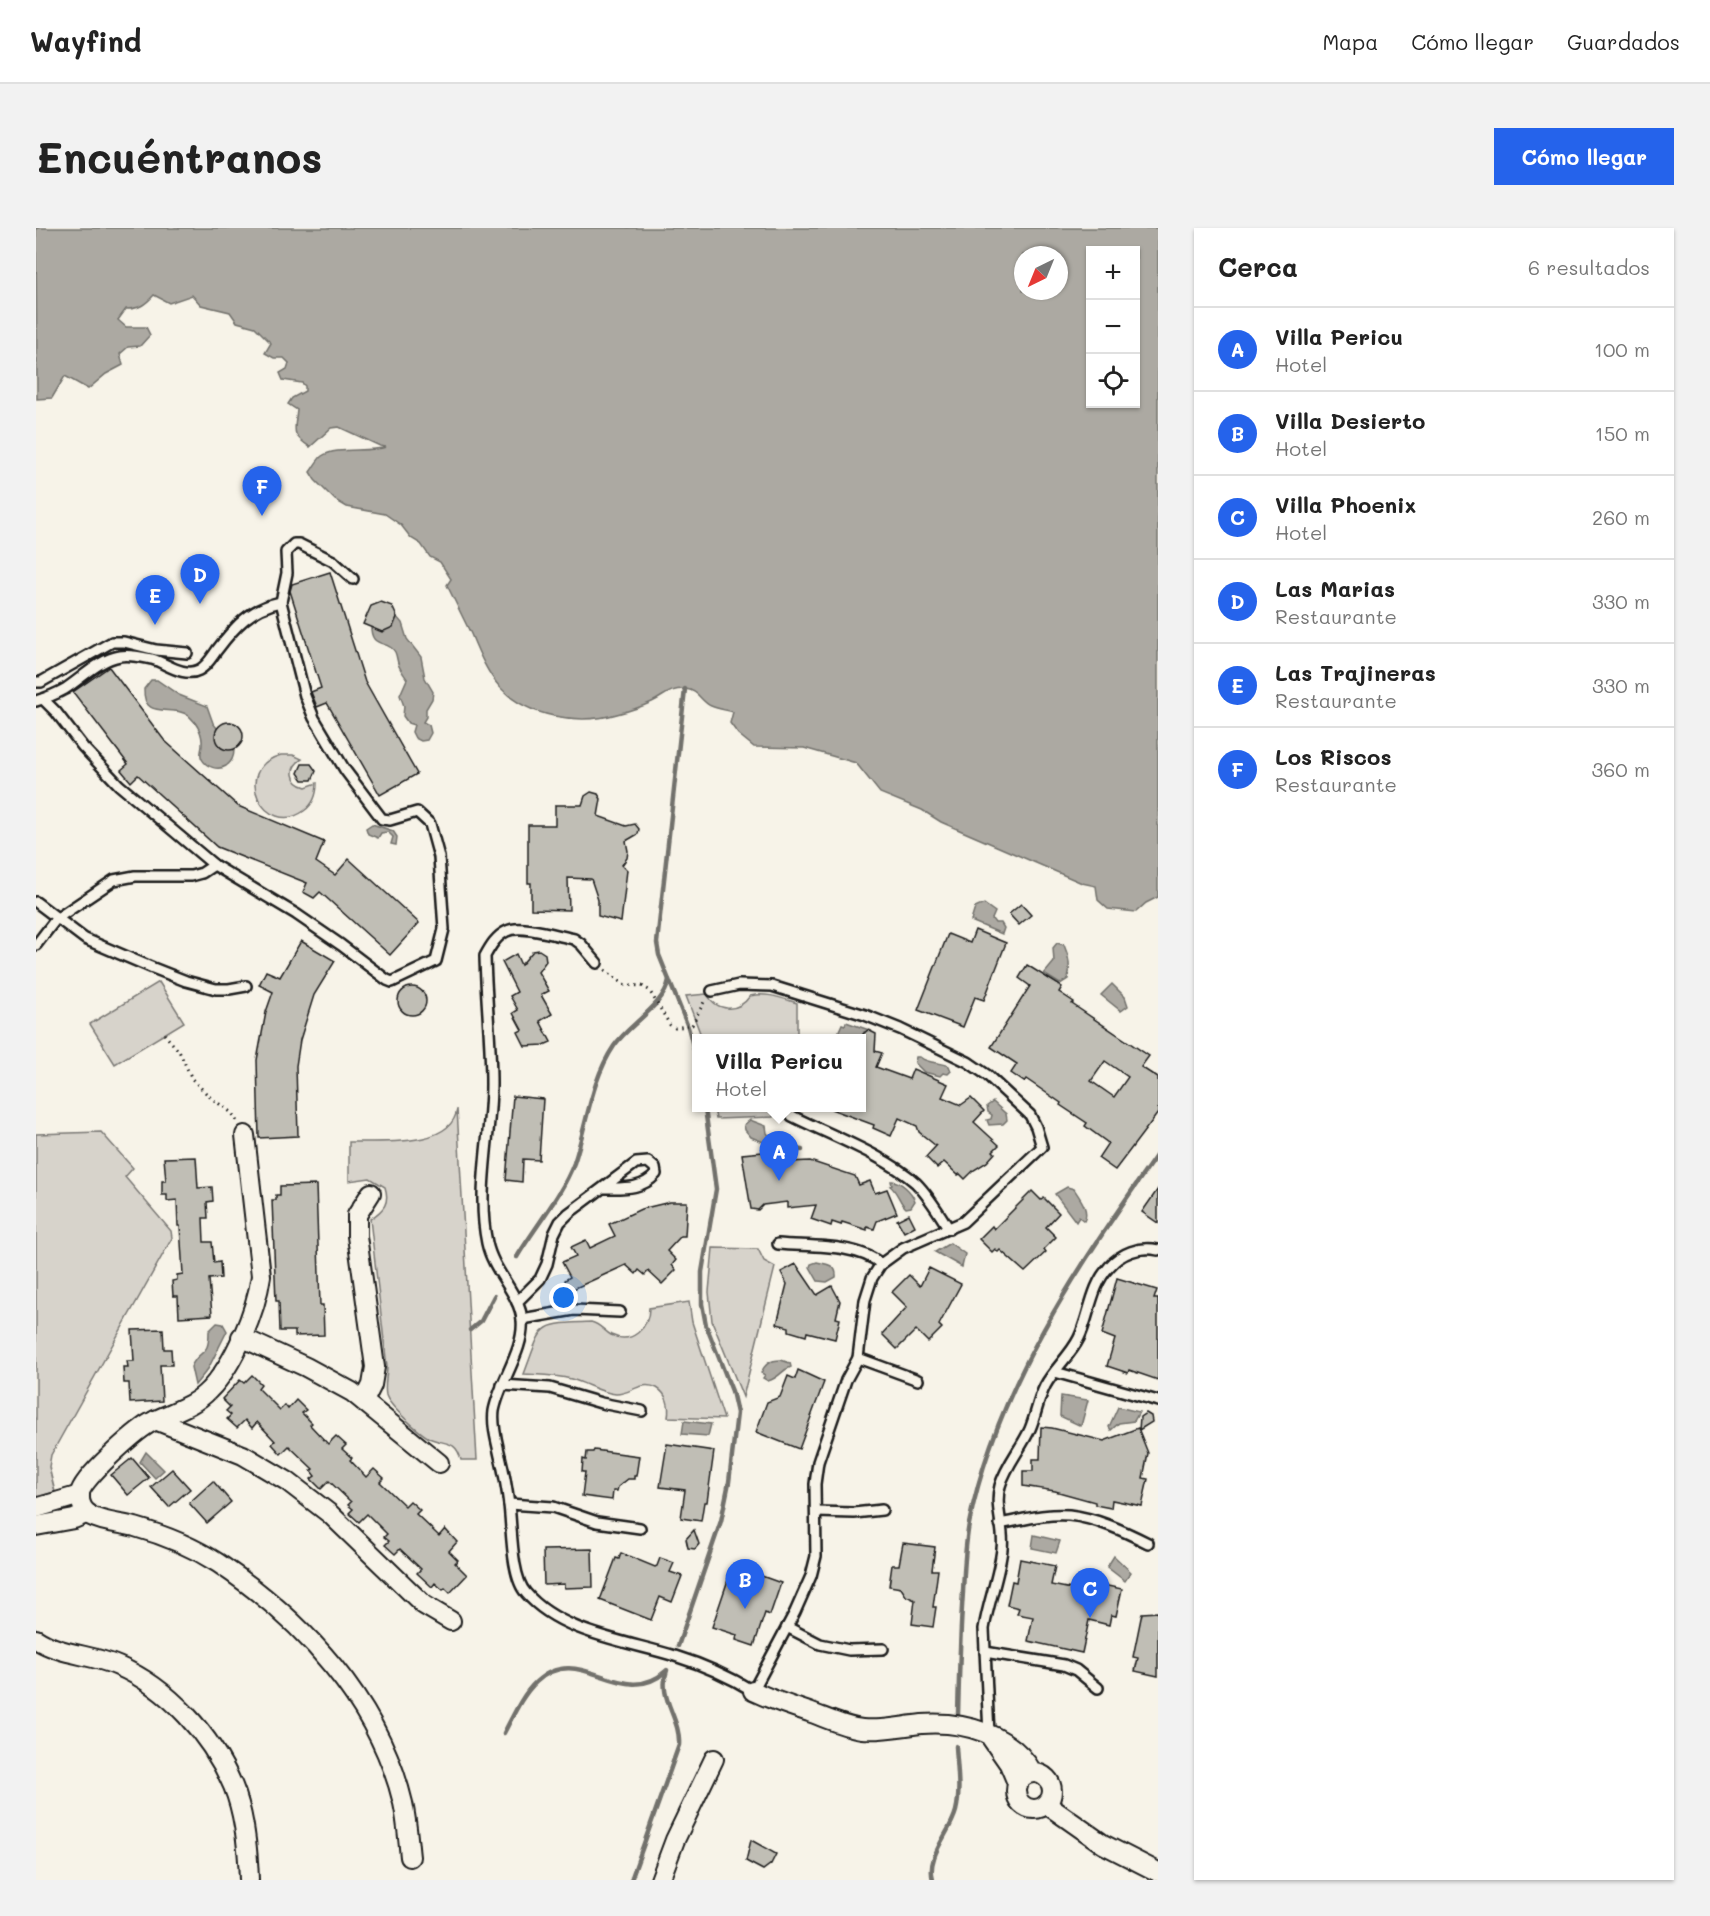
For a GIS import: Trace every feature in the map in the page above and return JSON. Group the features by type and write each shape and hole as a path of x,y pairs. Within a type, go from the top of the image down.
{"street":[{"path":"245,1135 261,1276 254,1307 241,1337 219,1378 208,1392 185,1408 155,1420 137,1432 87,1479 82,1485 80,1495 82,1505 94,1518 163,1536 211,1559 268,1600 317,1647 357,1700 385,1752 403,1803 410,1857"},
{"path":"364,1401 372,1385 375,1367 357,1236 357,1215 371,1193"},
{"path":"241,1337 316,1372 364,1401 439,1463"},
{"path":"155,1420 243,1455 287,1481 330,1514 424,1605 450,1621"},
{"path":"36,1508 80,1495"},
{"path":"36,1526 88,1514"},
{"path":"36,1639 51,1647 113,1664 142,1679 171,1700 202,1734 217,1755 233,1787 247,1844 249,1880"},
{"path":"36,1648 65,1651"},
{"path":"753,1691 779,1703 862,1729 944,1724 963,1726 988,1734 1018,1752 1026,1760 1033,1773"},
{"path":"988,1734 1009,1764 1017,1784 1016,1797 1023,1806 1035,1809 1046,1804 1050,1799 1051,1787 1045,1777 1033,1773 1022,1777 1017,1784"},
{"path":"660,1880 675,1840 714,1759"},
{"path":"1046,1804 1103,1844 1158,1872"}],"lane":[{"path":"39,700 56,712 83,747 119,785 214,866 296,914 387,980 397,982 435,961 439,954 444,929 442,897 439,857 430,824 417,812 390,820 382,819 345,770 314,718 305,696 281,602 287,573 286,552 294,544 299,544 333,561 352,579"},
{"path":"39,700 67,688 98,666 120,656 153,659 184,672 199,670 206,665 246,617 264,605 281,602"},
{"path":"36,682 41,682 112,642 187,653"},
{"path":"36,945 56,919 114,880 135,876 191,876 214,866"},
{"path":"36,902 85,939 186,981 216,989 246,986"},
{"path":"597,963 574,939 517,928 507,930 493,942 485,956 491,1085 483,1211 487,1243 493,1262 517,1302 522,1319 518,1346 502,1384 493,1414 509,1504 515,1569 524,1592 545,1611 570,1624 723,1673 753,1691 811,1576 816,1556 815,1484 818,1462 846,1380 858,1358 867,1293 872,1278 881,1264 903,1248 949,1229 968,1217 1042,1148 1030,1115 993,1080 974,1066 888,1024 772,986 739,985 712,991"},
{"path":"792,1116 896,1167 917,1185 935,1206 949,1229"},
{"path":"517,1302 540,1279 560,1222 580,1203 636,1163 648,1162 655,1167 656,1174 649,1182 637,1187 603,1188"},
{"path":"778,1244 853,1251 870,1256 881,1264"},
{"path":"988,1734 986,1613 996,1581 1003,1545 998,1504 1000,1487 1011,1461 1029,1431 1045,1385 1078,1340 1098,1282 1107,1269 1121,1256 1147,1249 1158,1250"},
{"path":"522,1319 574,1310 620,1312"},
{"path":"858,1358 918,1380"},
{"path":"1055,1372 1158,1401"},
{"path":"502,1384 550,1388 601,1403 642,1411"},
{"path":"509,1504 553,1507 597,1522 640,1528"},
{"path":"816,1512 854,1513 882,1510"},
{"path":"1000,1524 1053,1516 1076,1516 1118,1529 1148,1543"},
{"path":"787,1627 820,1644 849,1650 882,1649"},
{"path":"985,1652 1064,1665 1076,1670 1098,1688"}],"path":[{"path":"597,963 625,985 642,986 649,990 670,1025 675,1028 692,1025 712,991"},
{"path":"164,1034 178,1051 192,1079 232,1113 245,1135"}],"shaded area":[{"path":"36,228 1158,228 1158,897 1146,903 1136,912 1108,909 1098,900 1096,886 1082,883 880,793 856,763 804,748 754,747 738,734 730,723 733,712 711,706 690,690 674,690 635,709 594,718 577,719 554,716 522,705 500,687 484,664 447,585 451,579 440,562 430,557 421,544 385,514 347,507 335,500 310,472 320,458 328,453 386,447 339,427 331,428 310,447 299,439 295,432 297,410 288,404 292,398 305,391 305,386 302,383 283,380 280,373 287,369 289,363 284,358 274,358 265,353 271,343 255,327 237,322 230,312 201,305 192,295 169,303 154,295 142,306 126,309 118,320 126,327 146,327 150,335 140,346 128,347 120,354 123,365 106,374 88,389 65,376 52,398 37,399"},
{"path":"395,615 402,623 407,639 421,657 425,678 433,692 423,722 429,725 431,733 427,740 421,741 415,738 412,732 414,725 408,723 403,716 404,706 400,695 407,679 400,668 395,652 392,648 376,641 371,633 371,625"},
{"path":"151,680 157,680 179,695 207,706 213,723 234,750 234,755 228,764 216,768 204,762 201,755 200,733 197,725 189,716 182,712 154,709 148,705 144,689"},
{"path":"281,755 293,755 302,759 293,771 297,782 306,787 317,783 313,802 304,811 290,817 277,816 266,809 258,799 255,786 257,774 265,763"},
{"path":"372,824 393,831 397,837 396,845 391,844 393,837 388,832 381,833 378,838 368,834 366,828"},
{"path":"984,904 995,912 992,919 995,923 1001,923 1004,928 1002,934 971,921 975,908"},
{"path":"1057,943 1064,945 1069,966 1068,979 1060,984 1044,974 1054,962 1053,948"},
{"path":"159,982 184,1022 115,1064 90,1024"},
{"path":"1112,984 1125,997 1128,1006 1121,1011 1101,995"},
{"path":"707,994 716,1004 728,1008 734,1008 750,996 756,995 774,996 797,1003 797,1034 700,1034 686,996"},
{"path":"846,1022 872,1031 864,1032 864,1034 838,1033 842,1024 845,1025"},
{"path":"916,1057 949,1066 951,1071 940,1076 924,1072 915,1063"},
{"path":"993,1102 1006,1114 1007,1120 1003,1124 989,1125 987,1120 991,1119 992,1115 988,1112 987,1106"},
{"path":"457,1109 477,1460 461,1460 453,1446 424,1435 388,1400 385,1384 387,1367 370,1219 385,1206 387,1197 385,1187 370,1178 349,1181 349,1142 395,1142 428,1137 442,1131 452,1122"},
{"path":"715,1112 775,1112 773,1117 716,1119"},
{"path":"750,1120 766,1126 767,1133 772,1139 771,1145 751,1137 745,1130 744,1125"},
{"path":"101,1132 133,1168 125,1177 171,1231 172,1238 51,1455 49,1467 55,1492 36,1497 36,1134"},
{"path":"891,1181 902,1185 911,1194 915,1201 911,1207 904,1206 890,1186"},
{"path":"1067,1187 1074,1189 1084,1205 1086,1217 1084,1221 1079,1217 1076,1222 1055,1194"},
{"path":"950,1243 965,1254 962,1267 935,1252"},
{"path":"713,1248 758,1249 764,1261 775,1267 743,1397 712,1321 709,1292"},
{"path":"817,1262 828,1264 835,1270 836,1277 827,1282 818,1281 810,1267 811,1264"},
{"path":"689,1302 692,1322 724,1419 668,1417 669,1409 665,1397 657,1388 651,1386 641,1386 616,1394 565,1378 524,1374 539,1336 551,1326 591,1322 611,1335 626,1338 643,1328 649,1308"},
{"path":"217,1323 223,1324 227,1331 208,1369 195,1385 191,1367 206,1349 209,1331"},
{"path":"781,1360 790,1363 791,1367 768,1381 763,1378 765,1375 761,1373 766,1365"},
{"path":"1061,1396 1088,1400 1081,1426 1060,1416"},
{"path":"1118,1407 1139,1412 1134,1421 1119,1423 1111,1430 1109,1427"},
{"path":"684,1421 711,1424 708,1436 682,1434"},
{"path":"146,1452 164,1470 155,1478 140,1462"},
{"path":"1034,1535 1060,1541 1056,1553 1032,1548"},
{"path":"1114,1556 1131,1572 1125,1581 1107,1567"}],"building":[{"path":"330,572 365,682 417,774 380,795 327,703 317,707 311,692 321,688 290,591 292,584"},
{"path":"381,602 392,606 397,617 393,627 382,632 363,624 371,606"},
{"path":"109,667 164,740 238,806 324,842 316,862 335,875 349,859 419,923 390,955 320,892 314,898 303,892 307,883 217,847 138,775 131,782 121,770 128,764 73,692"},
{"path":"229,722 239,726 243,736 239,746 229,750 219,746 215,736 219,726"},
{"path":"302,764 311,764 316,771 312,780 303,780 298,773"},
{"path":"591,792 598,794 601,799 598,816 626,826 635,824 639,829 638,834 626,841 627,858 622,865 627,870 621,922 598,916 598,900 591,879 568,878 569,910 531,909 531,883 528,883 528,825 555,825 555,805 582,805 585,796"},
{"path":"1021,904 1031,915 1019,925 1009,914"},
{"path":"975,930 1006,943 984,1000 975,997 963,1027 918,1010 948,934 970,943"},
{"path":"301,941 335,961 314,995 300,1040 296,1066 298,1136 259,1138 257,1060 266,1012 273,992 259,985 266,971 280,977"},
{"path":"539,950 545,954 546,961 538,972 549,991 541,995 552,1014 540,1021 551,1042 544,1045 525,1046 518,1032 522,1030 513,1013 518,1010 510,996 517,992 502,962 516,954 521,965 533,951"},
{"path":"1027,965 1062,987 1059,992 1074,1002 1072,1004 1149,1056 1141,1067 1158,1078 1158,1113 1115,1170 1098,1158 1108,1143 1085,1126 1087,1123 1060,1105 1061,1103 1026,1079 1024,1082 1011,1073 1017,1064 991,1047 1030,986 1019,978","holes":["1105,1061 1128,1077 1114,1097 1091,1081"]},
{"path":"412,987 422,991 426,1001 422,1011 412,1015 402,1011 398,1001 402,991"},
{"path":"868,1030 876,1034 875,1051 882,1053 876,1067 909,1079 913,1069 948,1084 942,1097 961,1105 971,1098 984,1111 974,1122 999,1145 987,1162 965,1179 944,1162 937,1168 926,1157 936,1146 919,1132 917,1126 899,1118 891,1136 873,1128 874,1125 839,1112 866,1112 866,1034 863,1034"},
{"path":"513,1096 543,1099 539,1160 523,1159 522,1182 506,1180"},
{"path":"783,1150 787,1152 789,1162 810,1161 855,1176 859,1185 870,1181 875,1193 887,1189 897,1213 877,1221 874,1229 867,1227 867,1230 842,1222 841,1225 832,1222 831,1226 811,1219 816,1205 787,1208 787,1202 763,1205 758,1210 751,1209 742,1154"},
{"path":"196,1157 198,1188 212,1187 213,1201 207,1202 208,1218 203,1218 204,1242 212,1242 214,1263 220,1262 221,1278 209,1279 212,1315 179,1317 178,1296 173,1296 172,1281 177,1280 177,1275 183,1274 180,1226 178,1226 177,1200 167,1201 167,1195 162,1195 162,1181 166,1181 164,1158"},
{"path":"316,1185 320,1305 323,1305 324,1335 295,1336 295,1331 280,1331 279,1301 276,1301 272,1200 276,1200 276,1195 280,1195 280,1186"},
{"path":"1158,1189 1158,1223 1142,1212"},
{"path":"1032,1191 1041,1200 1044,1198 1059,1213 1046,1227 1056,1237 1044,1249 1046,1252 1025,1272 1000,1250 998,1252 995,1249 992,1252 979,1239 992,1226 994,1229"},
{"path":"670,1202 687,1202 685,1236 681,1236 667,1251 676,1260 672,1265 676,1270 662,1284 648,1271 645,1275 639,1270 636,1274 626,1265 569,1291 565,1280 570,1277 562,1262 576,1256 571,1247 586,1240 590,1248 615,1236 609,1224 641,1209"},
{"path":"909,1214 915,1226 904,1232 897,1220"},
{"path":"796,1264 817,1295 832,1286 840,1301 836,1318 840,1319 835,1339 807,1332 806,1336 789,1331 789,1327 777,1324 787,1284 781,1272"},
{"path":"929,1268 961,1284 939,1325 942,1328 928,1342 916,1330 897,1349 882,1334 907,1307 892,1292 909,1275 920,1286"},
{"path":"1117,1278 1157,1290 1154,1299 1158,1299 1158,1380 1129,1370 1128,1373 1107,1366 1115,1339 1102,1334"},
{"path":"163,1329 164,1349 171,1349 172,1365 160,1365 162,1401 130,1403 129,1383 124,1383 123,1367 128,1367 127,1361 134,1361 132,1330"},
{"path":"798,1370 824,1382 799,1449 756,1432 767,1402 780,1397 788,1376 795,1379"},
{"path":"252,1375 261,1384 258,1388 280,1410 285,1405 288,1409 296,1400 306,1410 302,1413 312,1423 310,1425 328,1444 336,1436 346,1445 342,1449 352,1458 350,1460 366,1477 374,1469 384,1478 380,1482 405,1506 410,1501 420,1510 416,1514 439,1536 445,1529 457,1542 449,1551 458,1560 455,1563 467,1575 450,1593 435,1583 432,1587 417,1573 421,1569 400,1549 395,1554 385,1545 389,1541 384,1537 387,1534 367,1514 359,1522 349,1513 353,1509 348,1505 351,1502 329,1481 321,1489 311,1479 315,1476 311,1471 313,1469 289,1446 281,1454 272,1444 275,1441 257,1422 252,1428 245,1420 237,1428 227,1419 231,1415 226,1411 230,1407 222,1399 240,1380 244,1383"},
{"path":"1146,1413 1151,1416 1152,1422 1139,1430 1140,1417"},
{"path":"1041,1427 1104,1441 1138,1428 1148,1453 1143,1478 1148,1479 1142,1506 1112,1500 1111,1508 1055,1491 1023,1486 1023,1471 1033,1471 1033,1459 1040,1459"},
{"path":"667,1444 714,1451 707,1502 704,1502 701,1521 681,1518 685,1490 660,1487"},
{"path":"594,1450 639,1456 636,1476 634,1479 628,1479 618,1487 617,1491 613,1491 612,1500 582,1496 585,1472 582,1472 583,1459 586,1460 587,1452"},
{"path":"132,1458 149,1478 128,1495 111,1475"},
{"path":"172,1469 190,1489 169,1507 151,1487"},
{"path":"213,1481 231,1502 207,1523 189,1503"},
{"path":"694,1530 699,1544 695,1549 688,1548 686,1539"},
{"path":"903,1543 935,1547 932,1570 938,1570 933,1627 912,1624 915,1600 906,1596 901,1588 889,1586 892,1565 899,1565"},
{"path":"592,1549 593,1587 564,1588 564,1584 544,1585 543,1550"},
{"path":"621,1553 655,1567 660,1558 674,1563 670,1572 682,1576 672,1602 660,1597 651,1620 600,1600 616,1558 619,1559"},
{"path":"1020,1559 1055,1566 1051,1585 1077,1590 1079,1580 1122,1589 1116,1616 1111,1615 1109,1625 1089,1620 1082,1653 1028,1641 1033,1617 1017,1614 1019,1608 1007,1605 1012,1581 1016,1582"},
{"path":"730,1574 753,1581 756,1574 781,1583 770,1615 765,1613 754,1646 736,1640 737,1635 712,1627"},
{"path":"1158,1612 1158,1676 1135,1671 1138,1658 1133,1657 1142,1613"},
{"path":"751,1840 776,1854 771,1864 763,1870 746,1861"}],"waterway":[{"path":"685,689 657,943 659,955 692,1042"},
{"path":"517,1257 569,1175 606,1059 620,1038 653,1007 666,989 669,980"},
{"path":"678,1646 721,1521 729,1482 737,1413 732,1391 706,1325 702,1304 702,1272 716,1189 706,1112"},
{"path":"775,1143 787,1148 802,1150"},
{"path":"958,1715 961,1623 969,1524 982,1473 999,1424 1044,1329 1099,1239 1158,1153"},
{"path":"470,1330 481,1321 494,1296"},
{"path":"504,1733 526,1693 536,1682 552,1671 569,1668 633,1684 650,1681 666,1671"},
{"path":"631,1880 679,1745 677,1726 665,1690 667,1670"},
{"path":"933,1880 933,1862 956,1811 958,1795 956,1746"}],"place":[{"name":"Los Riscos","path":"262,516"},
{"name":"Las Marias","path":"200,604"},
{"name":"Las Trajineras","path":"155,625"},
{"name":"Villa Pericu","path":"779,1181"},
{"name":"Villa Desierto","path":"745,1609"},
{"name":"Villa Phoenix","path":"1090,1618"}]}
